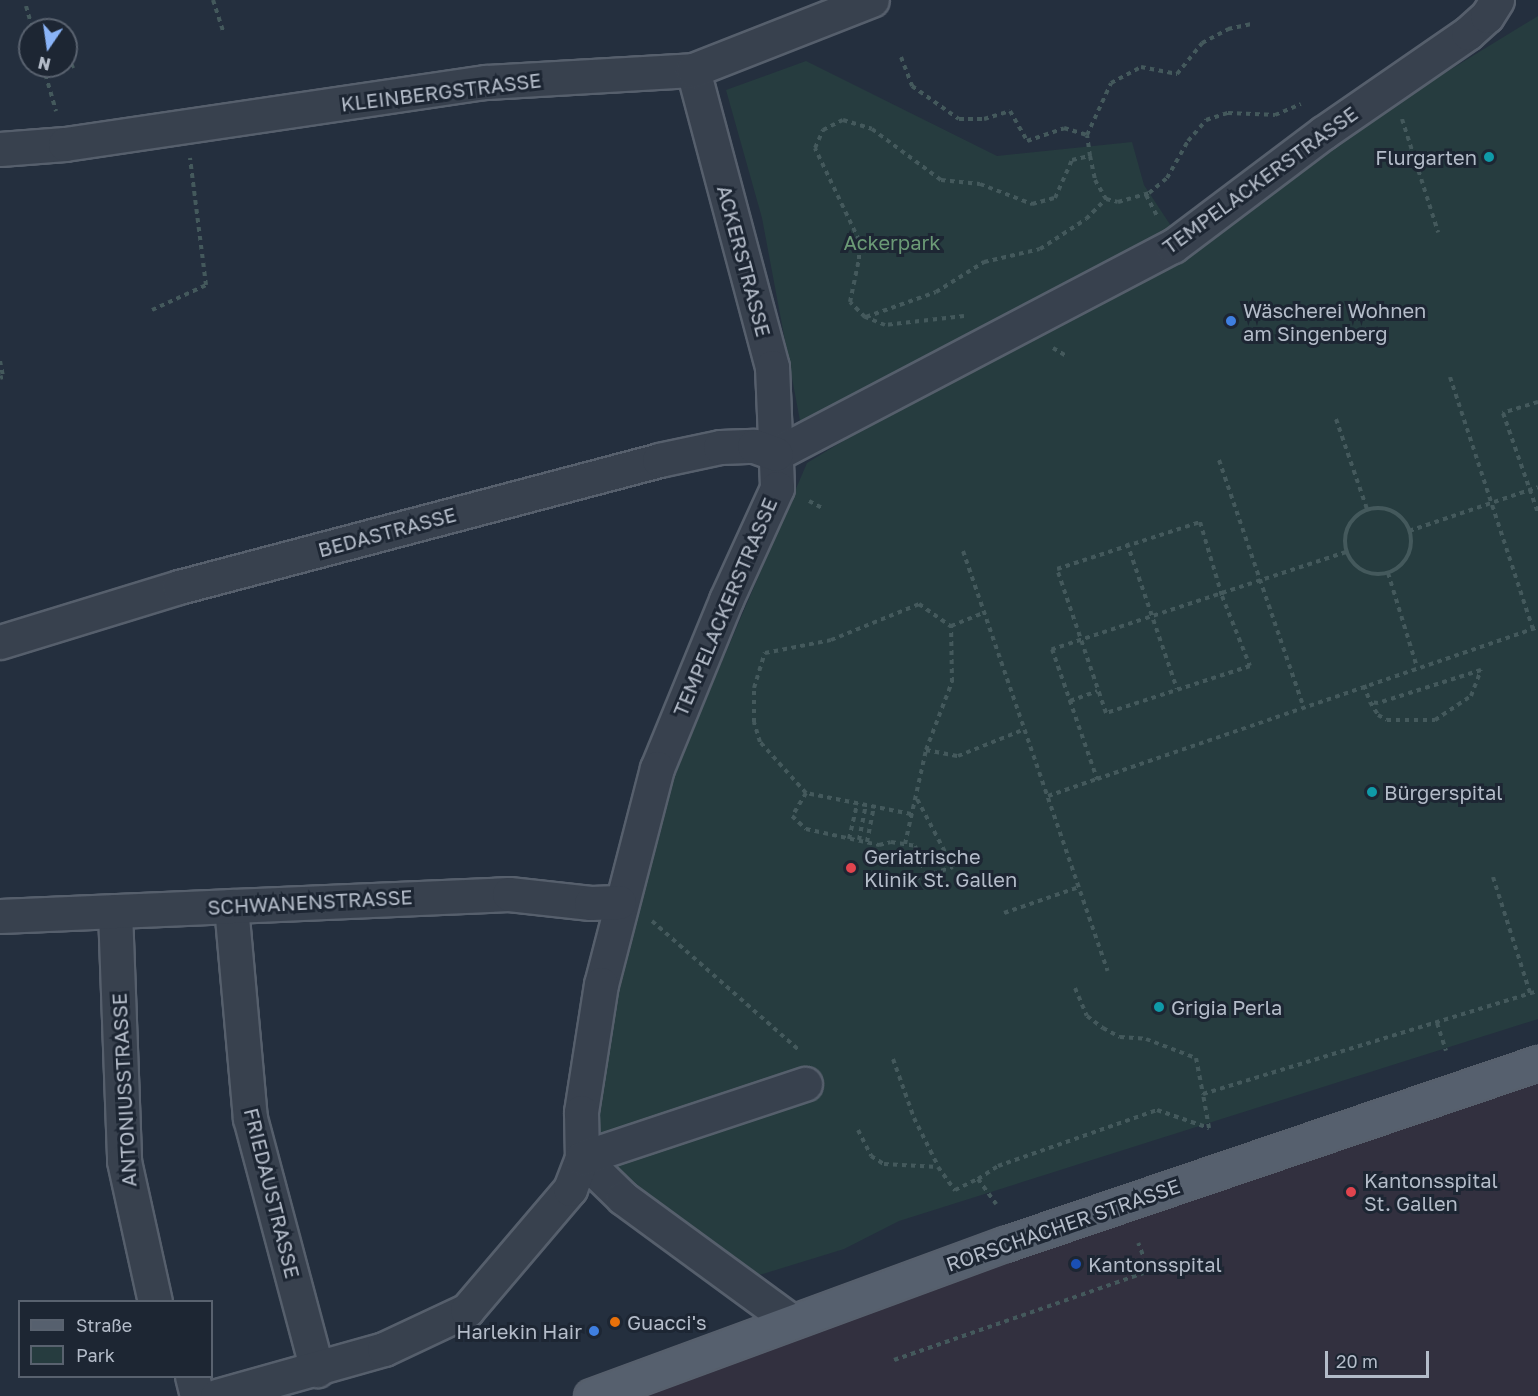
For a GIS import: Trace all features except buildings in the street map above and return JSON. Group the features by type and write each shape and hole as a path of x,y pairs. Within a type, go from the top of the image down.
{"main road":[{"name":"RORSCHACHER STRASSE","path":"591,1396 791,1321 1538,1063"}],"street":[{"name":"KLEINBERGSTRASSE","path":"0,149 65,144 486,82 693,70 872,0"},
{"name":"TEMPELACKERSTRASSE","path":"582,1158 583,1094 601,984 620,902 657,768 726,600 777,488 777,454 1173,246 1323,133 1468,33 1487,16 1497,0"},
{"name":"ACKERSTRASSE","path":"693,70 772,367 777,454"},
{"name":"BEDASTRASSE","path":"0,642 179,588 659,460 720,447 754,446 777,454"},
{"name":"SCHWANENSTRASSE","path":"0,916 509,894 591,903 620,902"},
{"name":"FRIEDAUSTRASSE","path":"231,906 250,1118 317,1370"},
{"name":"ANTONIUSSTRASSE","path":"115,911 124,1161 155,1300"},
{"path":"200,1388 317,1370 384,1349 467,1310 570,1189 582,1158 807,1072"},
{"path":"582,1158 622,1198 791,1321"}],"path":[{"path":"213,0 224,33"},
{"path":"26,6 30,18"},
{"path":"1251,24 1228,29 1202,43 1177,74 1141,67 1111,83 1087,135 1095,180 1106,199 1118,202 1149,193 1167,178 1188,141 1206,120 1228,113 1275,115 1305,102"},
{"path":"901,57 912,86 959,119 984,119 1010,111 1026,141 1065,128 1087,135"},
{"path":"47,78 65,144"},
{"path":"968,316 910,324 885,324 865,317 850,302 859,259 859,240 815,148 823,130 843,120 872,129 941,180 980,184 1032,204 1055,198 1072,160 1090,156"},
{"path":"1403,122 1438,232"},
{"path":"152,310 206,285 192,177"},
{"path":"865,317 936,292 984,262 1040,249 1086,219 1106,199"},
{"path":"0,361 3,377 0,378"},
{"path":"1048,796 1364,685 1536,628 1450,377"},
{"path":"1538,402 1503,413 1538,513"},
{"path":"1336,418 1367,509"},
{"path":"1219,460 1303,706"},
{"path":"1409,531 1538,487"},
{"path":"1384,508 1400,516 1409,531 1407,555 1388,573 1371,574 1356,566 1346,552 1345,535 1352,519 1367,509 1384,508"},
{"path":"1200,522 1222,596 1250,666 1106,713 1079,640 1057,569 1127,543 1200,522"},
{"path":"1127,543 1177,689"},
{"path":"963,551 1108,971"},
{"path":"1097,779 1052,649 1152,615 1222,596 1346,552"},
{"path":"1388,573 1417,667"},
{"path":"911,814 806,793 760,742 754,722 754,688 765,653 831,640 919,604 951,626"},
{"path":"951,626 984,613"},
{"path":"905,844 926,750 952,682 951,626"},
{"path":"1364,685 1370,702 1378,715 1387,720 1435,720 1472,696 1481,670 1378,703 1370,702"},
{"path":"1070,701 1098,691"},
{"path":"926,750 957,756 1025,729"},
{"path":"806,793 792,816 806,829 867,842 915,846 926,875"},
{"path":"906,881 953,867 915,796"},
{"path":"849,838 857,803"},
{"path":"859,840 866,805"},
{"path":"867,842 874,807"},
{"path":"1493,877 1530,993"},
{"path":"1004,913 1079,887"},
{"path":"620,902 645,915 807,1072"},
{"path":"893,1059 914,1118 938,1167 955,1190 998,1166 1157,1110 1209,1128 1196,1058 1146,1039 1120,1036 1103,1028 1087,1016 1075,988"},
{"path":"1203,1094 1538,991"},
{"path":"1437,1023 1446,1051"},
{"path":"858,1130 871,1156 884,1164 938,1167"},
{"path":"978,1179 996,1204"},
{"path":"894,1360 1149,1271 1138,1243"}],"shaded area":[{"name":"Kantonsspital St. Gallen","path":"1538,1063 1538,1396 628,1396"}],"green space":[{"path":"1538,16 1538,1019 899,1221 844,1249 740,1281 582,1158 619,902 807,463"},
{"name":"Ackerpark","path":"806,61 997,156 1132,142 1144,185 1173,229 801,426 762,218 726,90"}],"place":[{"name":"Flurgarten","path":"1489,157"},
{"name":"Wäscherei Wohnen am Singenberg","path":"1231,321"},
{"name":"Bürgerspital","path":"1372,792"},
{"name":"Geriatrische Klinik St. Gallen","path":"851,868"},
{"name":"Grigia Perla","path":"1159,1007"},
{"name":"Kantonsspital St. Gallen","path":"1351,1192"},
{"name":"Kantonsspital","path":"1076,1264"},
{"name":"Guacci's","path":"615,1322"},
{"name":"Harlekin Hair","path":"594,1331"}]}
